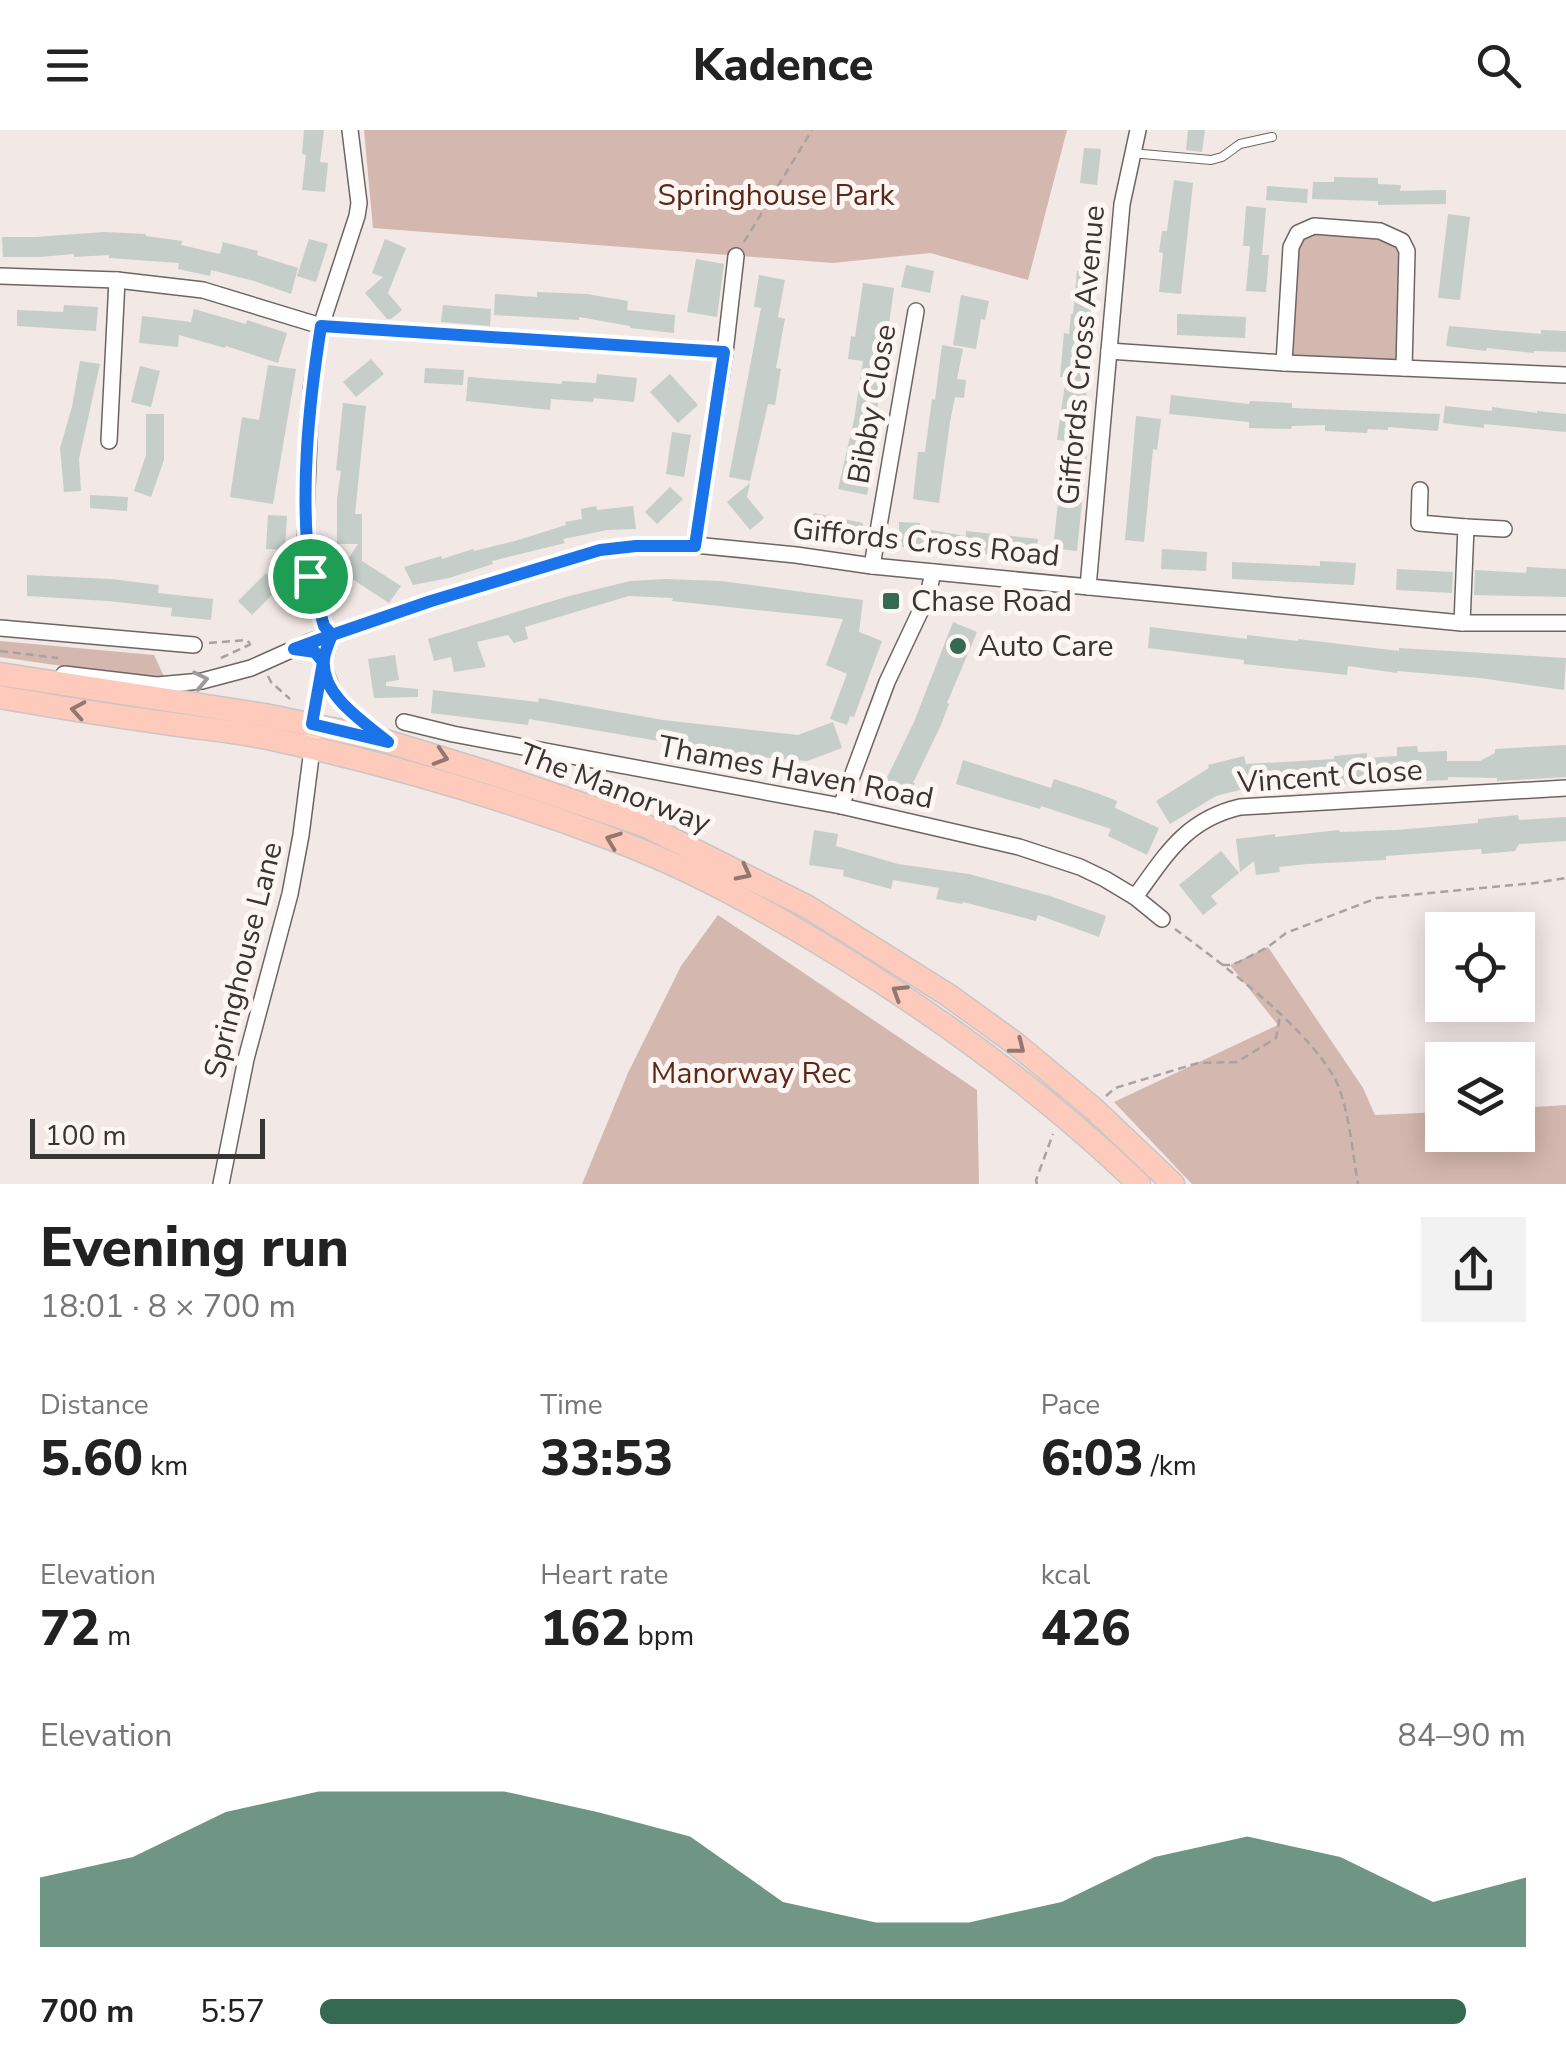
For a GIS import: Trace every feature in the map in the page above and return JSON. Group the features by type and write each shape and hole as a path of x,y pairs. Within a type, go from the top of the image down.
{"main road":[{"name":"The Manorway","path":"0,671 312,724 388,742 644,825 758,880 864,940 948,995 1016,1044 1094,1109 1173,1184"},
{"name":"The Manorway","path":"0,697 274,739 394,769 619,842 800,930 912,1000 1061,1113 1138,1184"}],"street":[{"path":"332,635 324,626 310,576 306,536 311,390 321,326 357,216 359,202 350,130"},
{"name":"Giffords Cross Avenue","path":"1088,587 1122,204 1138,130"},
{"path":"1284,363 1291,247 1298,232 1314,226 1380,230 1402,241 1408,251 1404,368"},
{"path":"695,546 736,256"},
{"path":"0,276 117,280 202,290 321,326 724,352"},
{"path":"110,441 117,280"},
{"name":"Bibby Close","path":"872,566 916,311"},
{"path":"1109,352 1566,375"},
{"path":"1420,490 1419,524 1504,529"},
{"path":"1462,623 1466,527"},
{"name":"Giffords Cross Road","path":"0,671 179,684 252,668 294,649 431,601 600,550 636,546 695,546 796,555 872,566 1462,623 1566,623"},
{"path":"841,806 887,682 928,595 934,572"},
{"path":"0,628 194,645"},
{"name":"Springhouse Lane","path":"221,1184 246,1059 302,835 312,724 332,635"},
{"path":"294,649 315,652 337,696 388,742"},
{"name":"Thames Haven Road","path":"404,722 841,806 1019,846 1080,867 1135,898 1162,919"},
{"name":"Vincent Close","path":"1135,898 1174,844 1188,830 1218,812 1240,807 1566,788"}],"lane":[{"path":"1132,153 1211,160 1240,144 1272,137"}],"path":[{"path":"736,256 812,130"},
{"path":"194,645 246,640 251,644 218,660"},
{"path":"0,651 68,660"},
{"path":"265,671 284,694"},
{"path":"1222,964 1239,962 1268,948 1286,933 1377,898 1566,878"},
{"path":"1162,919 1222,964 1312,1046 1336,1080 1358,1184"},
{"path":"1094,1109 1115,1088 1198,1062 1237,1062 1276,1038 1280,1015"},
{"path":"1037,1184 1061,1113"}],"green space":[{"name":"Springhouse Park","path":"364,130 1067,130 1028,280 930,253 833,263 373,228"},
{"path":"1306,228 1402,241 1404,368 1284,363 1291,247"},
{"path":"0,641 154,655 166,681 0,657"},
{"name":"Manorway Rec","path":"718,915 977,1090 979,1184 582,1184 628,1073 681,966"},
{"path":"1268,947 1363,1088 1375,1115 1425,1113 1425,1152 1535,1152 1535,1107 1566,1105 1566,1184 1192,1184 1114,1102 1278,1025 1230,965"}],"building":[{"path":"304,130 324,130 320,162 328,163 325,192 302,190"},
{"path":"1188,130 1205,130 1202,152 1186,150"},
{"path":"1084,148 1101,149 1097,185 1080,183"},
{"path":"1334,177 1378,178 1378,184 1401,185 1400,191 1446,190 1446,204 1378,205 1378,201 1312,199 1313,182 1334,182"},
{"path":"1174,180 1193,183 1181,294 1159,292 1163,253 1159,252 1162,231 1167,231"},
{"path":"1267,186 1308,189 1307,203 1266,200"},
{"path":"1246,206 1266,208 1262,255 1269,255 1266,292 1246,291 1250,246 1243,246"},
{"path":"1448,214 1470,217 1460,300 1438,298"},
{"path":"1087,218 1106,221 1100,258 1096,258 1081,379 1088,380 1084,408 1089,409 1081,452 1087,453 1077,551 1053,548 1065,441 1057,440 1066,377 1060,377 1064,333 1069,334 1073,314"},
{"path":"146,234 220,254 223,242 298,268 291,294 211,270 210,276 178,269 179,263 109,255 3,257 2,237"},
{"path":"309,239 328,244 316,282 297,276"},
{"path":"385,239 406,248 388,293 402,310 391,319 365,293 383,277 372,273"},
{"path":"696,259 724,264 717,317 687,312"},
{"path":"906,265 934,271 930,293 901,287"},
{"path":"759,275 785,280 778,317 785,319 776,368 781,369 775,405 768,404 750,481 729,477 761,308 754,307"},
{"path":"863,283 894,288 875,424 877,447 867,495 838,489 863,361 848,359"},
{"path":"537,292 587,294 628,301 627,310 675,315 674,333 579,317 494,315 495,294 537,297"},
{"path":"961,295 989,301 985,320 981,319 976,349 953,345"},
{"path":"64,305 98,307 96,331 17,326 17,310 63,312"},
{"path":"443,305 491,309 490,326 441,322"},
{"path":"194,309 287,333 278,363 179,335 178,347 139,343 142,316 191,322"},
{"path":"1177,314 1246,317 1245,338 1177,335"},
{"path":"1449,326 1541,334 1541,330 1566,331 1566,352 1446,346"},
{"path":"942,345 963,349 957,379 966,380 964,398 955,397 939,503 913,499 918,452 925,452"},
{"path":"371,359 384,374 356,397 343,382"},
{"path":"80,361 100,364 79,459 81,491 64,492 60,448"},
{"path":"268,365 296,369 273,504 230,497 242,417 259,420"},
{"path":"140,366 160,371 151,407 131,402"},
{"path":"425,368 464,370 463,385 424,383"},
{"path":"597,374 637,378 634,402 551,399 550,410 466,401 468,377 562,384 596,383"},
{"path":"670,374 698,405 678,423 650,392"},
{"path":"1171,395 1249,404 1292,403 1292,408 1440,414 1438,431 1388,427 1368,429 1367,433 1325,431 1325,425 1249,428 1249,422 1169,414"},
{"path":"343,403 366,406 355,514 362,514 362,561 401,586 389,603 340,571 358,544 337,544 341,471 336,470"},
{"path":"1445,406 1566,414 1566,432 1443,423"},
{"path":"146,414 164,414 164,460 151,497 134,491 146,455"},
{"path":"1136,416 1161,419 1157,450 1153,449 1144,542 1125,540"},
{"path":"672,432 691,435 684,477 666,474"},
{"path":"750,483 747,497 764,518 750,530 727,502"},
{"path":"670,487 683,499 657,524 645,512"},
{"path":"90,495 128,497 127,511 90,508"},
{"path":"596,506 597,510 633,506 636,529 563,539 565,543 413,585 404,567 566,525 565,522 582,519 581,509"},
{"path":"814,513 863,523 860,541 811,533"},
{"path":"268,515 287,516 285,550 266,549"},
{"path":"899,522 920,523 920,528 966,536 966,531 1038,539 1035,561 930,547 899,547"},
{"path":"1162,549 1207,552 1206,571 1161,569"},
{"path":"1320,561 1356,563 1354,585 1232,579 1232,562 1320,566"},
{"path":"1527,567 1566,569 1566,597 1474,595 1475,570 1526,573"},
{"path":"1397,569 1453,572 1452,593 1396,590"},
{"path":"266,573 280,587 252,615 238,601"},
{"path":"27,575 159,585 158,593 213,599 211,620 171,616 172,608 27,596"},
{"path":"630,581 721,581 863,600 859,632 882,641 854,717 850,716 847,725 830,719 847,674 826,665 843,619 629,596 525,627 528,639 514,643 508,635 477,642 486,667 454,672 451,657 434,661 428,639 569,596"},
{"path":"953,622 977,632 908,802 880,792 914,722"},
{"path":"1150,627 1399,651 1566,658 1564,690 1348,666 1347,675 1244,664 1244,660 1148,648"},
{"path":"395,655 399,680 386,682 386,686 418,689 418,697 374,698 368,659"},
{"path":"433,690 538,702 539,698 663,720 798,735 833,722 842,748 807,761 747,756 529,719 528,725 431,713"},
{"path":"1566,745 1566,777 1497,781 1448,777 1257,790 1256,786 1216,796 1170,824 1156,801 1209,768 1208,765 1244,756 1246,764 1367,753 1367,758 1397,756 1397,747 1417,746 1418,752 1447,751 1447,761 1480,761 1495,753 1495,749"},
{"path":"963,760 1051,788 1054,779 1097,793 1117,801 1115,808 1159,828 1147,855 1108,836 1111,829 956,784"},
{"path":"1518,815 1519,820 1566,817 1566,841 1519,844 1515,851 1482,854 1481,849 1279,867 1280,872 1256,875 1254,861 1240,872 1236,839 1339,830 1396,830 1478,823 1478,819"},
{"path":"814,830 838,834 836,846 898,864 969,874 1106,916 1099,937 1038,915 1036,921 936,899 939,888 893,880 891,889 843,876 844,870 809,865"},
{"path":"1221,851 1239,873 1211,896 1217,904 1203,915 1179,885"}],"place":[{"name":"Chase Road","path":"891,601"},
{"name":"Auto Care","path":"958,646"}],"route":[{"path":"310,576 305,504 311,390 321,326 724,352 695,546 600,550 332,635 323,662 333,690 354,715 388,742 312,724 323,662 315,652 294,649 332,635 324,626 310,576"}]}
